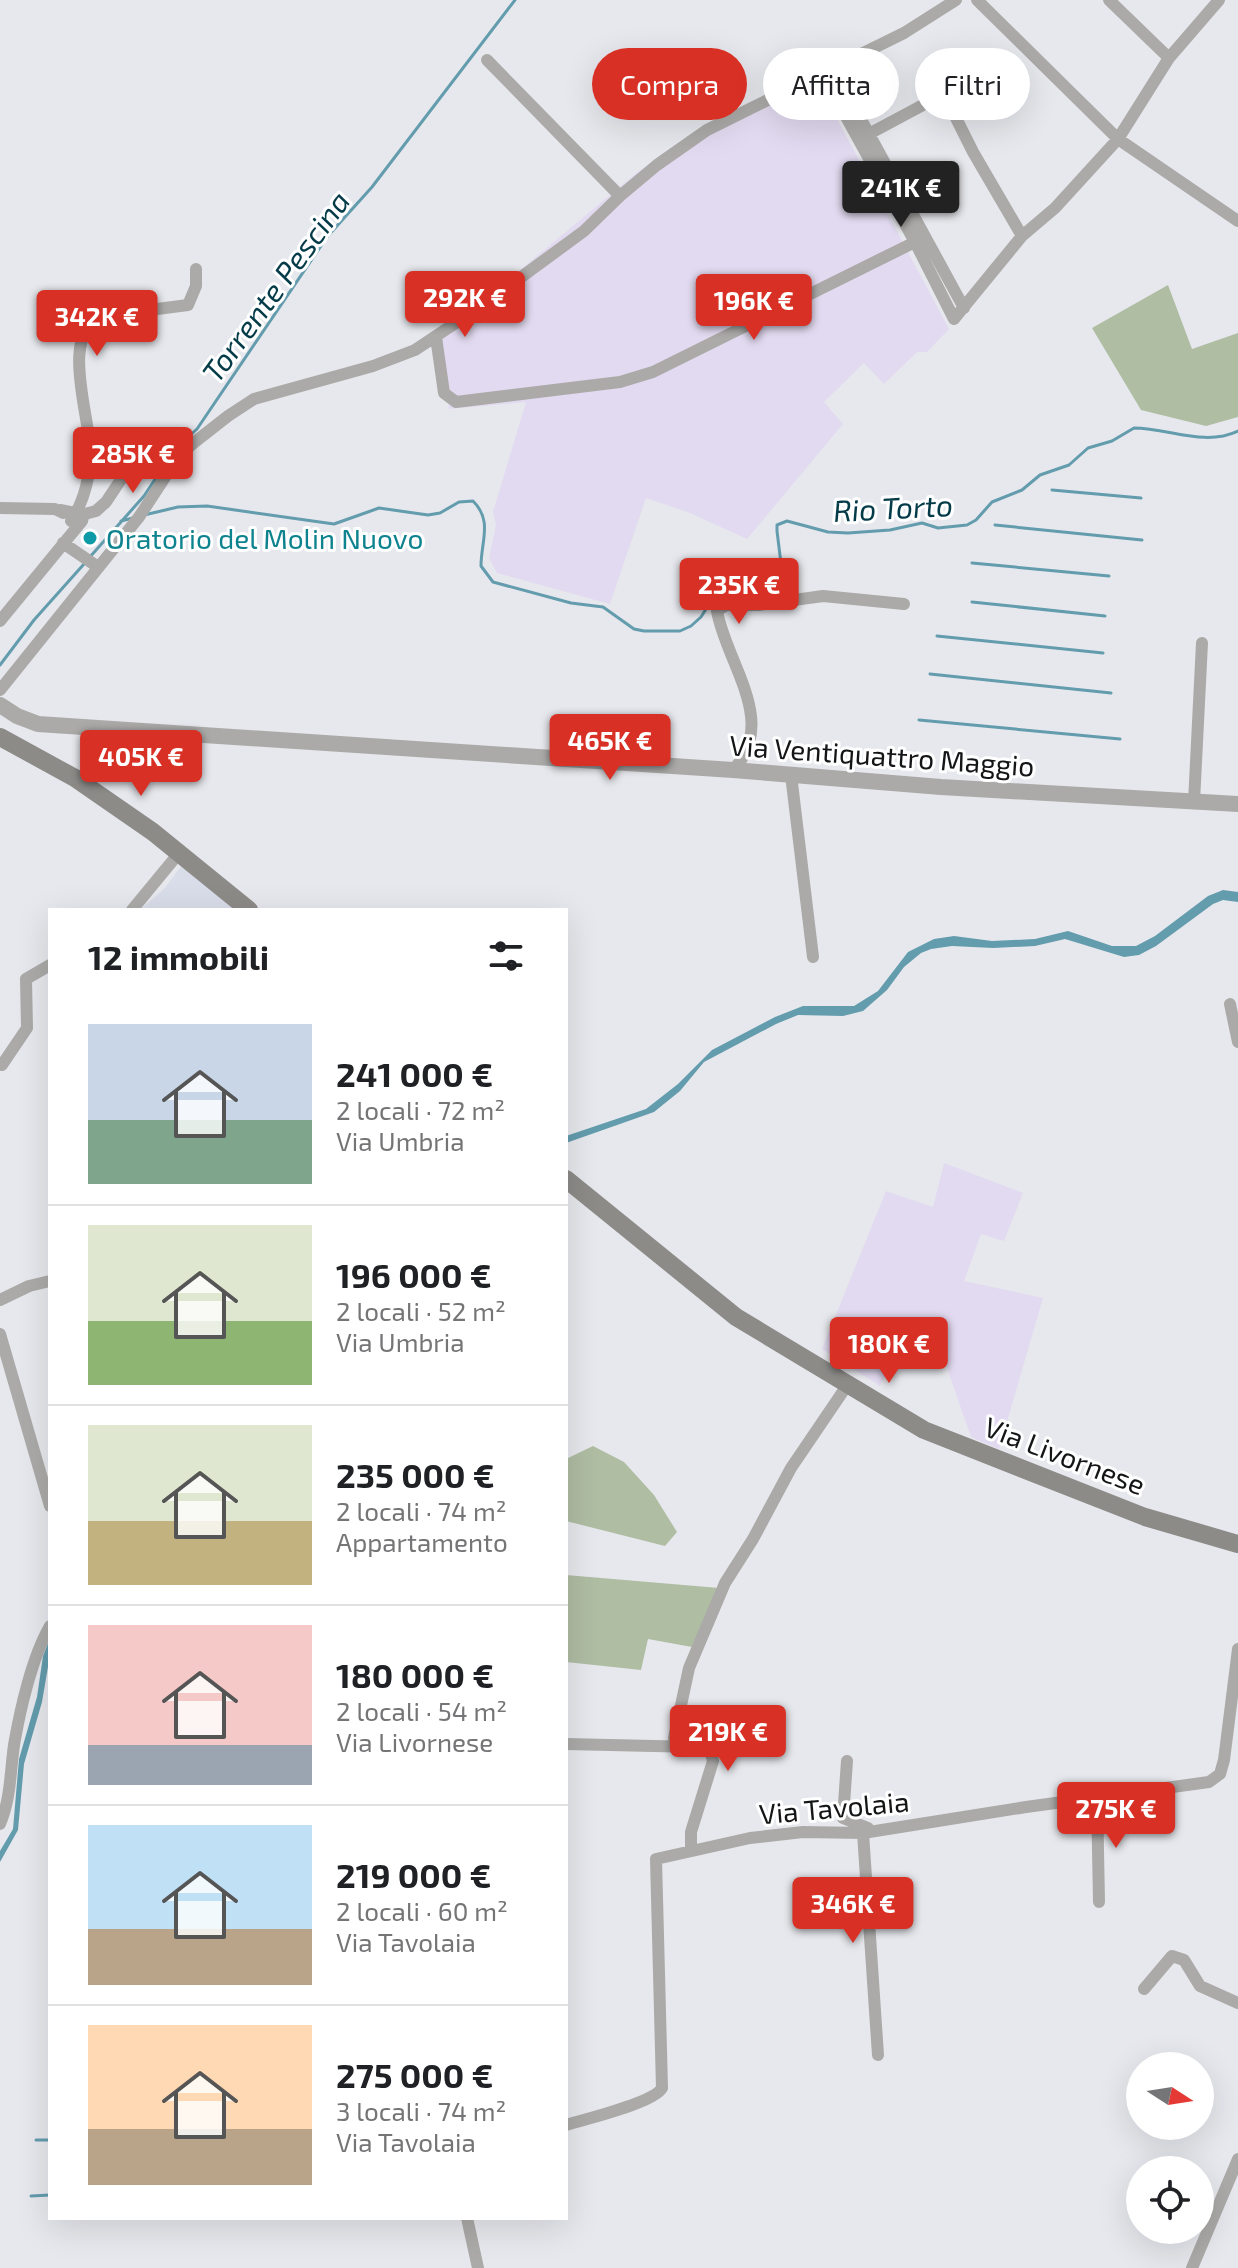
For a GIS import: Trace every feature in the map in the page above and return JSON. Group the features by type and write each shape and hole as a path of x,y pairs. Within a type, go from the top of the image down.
{"main road":[{"path":"0,737 75,778 179,853 247,908"},
{"name":"Via Livornese","path":"568,1181 736,1317 924,1430 1145,1517 1238,1544"}],"street":[{"path":"874,48 956,0"},
{"path":"977,0 1118,139 1238,221"},
{"path":"1109,0 1169,58"},
{"path":"864,136 954,319 1022,236 1055,208 1118,139 1169,58 1219,0"},
{"path":"487,60 620,196"},
{"path":"864,136 938,97 947,100 1022,236"},
{"path":"0,690 96,566 139,517 175,462 228,416 254,399 373,366 415,350 584,231 657,165 707,130 763,103"},
{"path":"855,120 964,308"},
{"path":"436,337 444,393 456,402 620,382 653,372 915,242"},
{"path":"0,621 63,543 77,519 89,471 90,448 79,363 79,345 84,329 103,316 188,305 196,286 196,269"},
{"path":"0,508 58,510 77,519 96,511 106,502 152,433"},
{"path":"63,543 96,566"},
{"path":"733,770 742,760 751,737 752,713 741,676 720,628 717,611 726,605 758,605 823,596 904,604"},
{"path":"1194,802 1202,643"},
{"name":"Via Ventiquattro Maggio","path":"0,705 38,724 733,770 941,787 1238,804"},
{"path":"791,775 813,957"},
{"path":"134,908 179,853"},
{"path":"2,1065 27,1028 26,979 48,966"},
{"path":"1230,1004 1238,1042"},
{"path":"0,1300 29,1286 48,1281"},
{"path":"0,1334 48,1499"},
{"path":"681,1747 674,1738 689,1668 725,1583 791,1468 848,1384"},
{"path":"0,1824 8,1805 14,1744 38,1648 48,1630"},
{"name":"Via Tavolaia","path":"568,2124 645,2100 659,2094 662,2088 656,1859 750,1838 803,1832 863,1833 1205,1784 1220,1774 1224,1760 1238,1649"},
{"path":"568,1744 710,1750 713,1756 691,1832 691,1851"},
{"path":"847,1761 843,1818 858,1826 881,1830"},
{"path":"1097,1798 1099,1902"},
{"path":"863,1833 878,2055"},
{"path":"1144,1989 1172,1956 1184,1960 1200,1986 1238,2003"},
{"path":"1192,2268 1238,2159"},
{"path":"467,2220 478,2268"}],"shaded area":[{"path":"763,95 763,120 838,120 949,329 927,352 917,352 884,384 864,363 824,402 843,424 747,539 690,513 646,498 610,604 497,573 489,558 496,525 493,512 526,402 449,409 439,331 514,275 639,171 699,129 716,120 747,120 747,104"},
{"path":"182,865 234,908 142,908 165,888"},
{"path":"944,1163 1023,1193 1004,1241 981,1234 964,1281 1043,1298 999,1449 971,1437 937,1339 911,1329 880,1386 822,1349 886,1191 933,1207"}],"green space":[{"path":"1168,285 1192,349 1238,333 1238,417 1206,426 1141,410 1092,328"},
{"path":"593,1446 624,1462 654,1495 677,1532 665,1546 568,1522 568,1458"},
{"path":"568,1575 719,1588 692,1647 648,1639 641,1670 568,1662"}],"water":[{"path":"1223,890 1238,892 1238,902 1223,900 1213,904 1139,955 1124,957 1065,939 1035,946 931,949 904,967 887,990 863,1011 843,1016 798,1015 776,1024 704,1062 680,1091 654,1112 568,1142 568,1135 646,1109 678,1084 712,1050 775,1017 803,1006 854,1006 878,991 908,952 934,939 954,936 992,941 1035,939 1068,931 1112,946 1136,946 1155,936 1208,896"},
{"path":"48,1643 42,1702 24,1764 18,1830 0,1862 0,1851 13,1829 19,1759 37,1697"}],"waterway":[{"name":"Torrente Pescina","path":"89,558 144,496 175,449 197,429 327,237 372,187 515,0"},
{"name":"Rio Torto","path":"144,515 178,507 207,506 334,524 379,508 428,515 440,513 459,502 473,501 483,516 484,524 481,566 493,582 571,603 603,607 634,629 680,631 691,626 711,601 723,594 766,597 782,593 777,525 787,521 828,532 848,533 890,530 922,523 938,528 967,525 976,520 992,502 1022,490 1040,475 1069,465 1088,448 1112,441 1134,428 1199,437 1238,431"},
{"path":"1052,490 1141,498"},
{"name":"Torrente Pescina","path":"121,521 133,518"},
{"path":"995,525 1142,540"},
{"path":"972,563 1109,576"},
{"name":"Torrente Pescina","path":"0,665 34,620 84,564"},
{"path":"972,602 1105,616"},
{"path":"937,636 1103,653"},
{"path":"930,674 1111,693"},
{"path":"919,720 1120,739"},
{"path":"36,2140 48,2140"},
{"path":"31,2196 48,2195"}],"place":[{"name":"Oratorio del Molin Nuovo","path":"90,538"}]}
